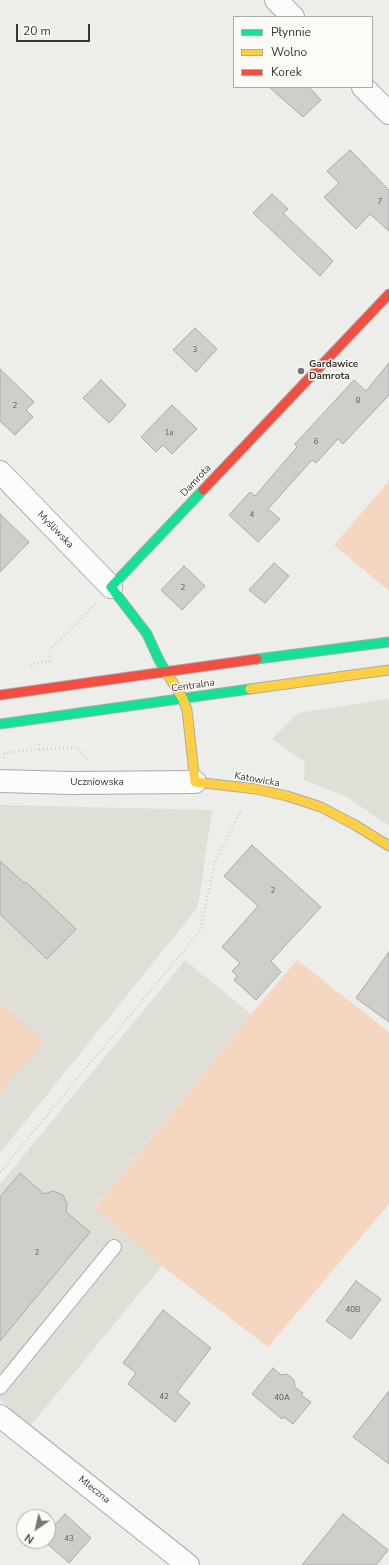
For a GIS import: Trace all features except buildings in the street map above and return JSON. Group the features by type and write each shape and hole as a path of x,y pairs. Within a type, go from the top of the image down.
{"street":[{"path":"276,0 292,16"},
{"path":"364,88 389,113"},
{"name":"Damrota","path":"111,587 389,294"},
{"name":"Myśliwska","path":"0,472 111,587"},
{"path":"111,587 146,634 183,699 187,710 195,782"},
{"name":"Centralna","path":"0,695 389,642"},
{"name":"Centralna","path":"0,724 389,670"},
{"name":"Uczniowska","path":"0,781 71,783 195,782"},
{"name":"Katowicka","path":"195,782 256,789 287,796 321,807 355,825 389,846"},
{"name":"Mleczna","path":"0,1416 188,1565"}],"lane":[{"path":"0,1387 114,1247"}],"path":[{"path":"0,1172 200,931 215,861 244,805"}],"shaded area":[{"path":"389,481 389,591 334,545"},
{"path":"389,699 389,826 347,797 304,780 305,762 272,739 298,713"},
{"path":"0,805 212,810 198,907 0,1153"},
{"path":"185,960 251,1014 95,1207 162,1266 31,1425 0,1400 0,1184"},
{"path":"297,960 389,1032 389,1204 268,1347 162,1266 95,1208 251,1014"},
{"path":"0,1003 44,1042 0,1092"}],"traffic: fast":[{"path":"168,675 147,634 111,587 203,490"},
{"path":"257,659 389,642"},
{"path":"0,724 250,689"}],"traffic: slow":[{"path":"250,689 389,670"},
{"path":"168,675 183,699 187,710 195,782 256,789 287,796 321,807 355,825 389,846"}],"traffic: jam":[{"path":"203,490 389,294"},
{"path":"0,695 257,659"}],"place":[{"name":"Gardawice Damrota","path":"301,371"}]}
